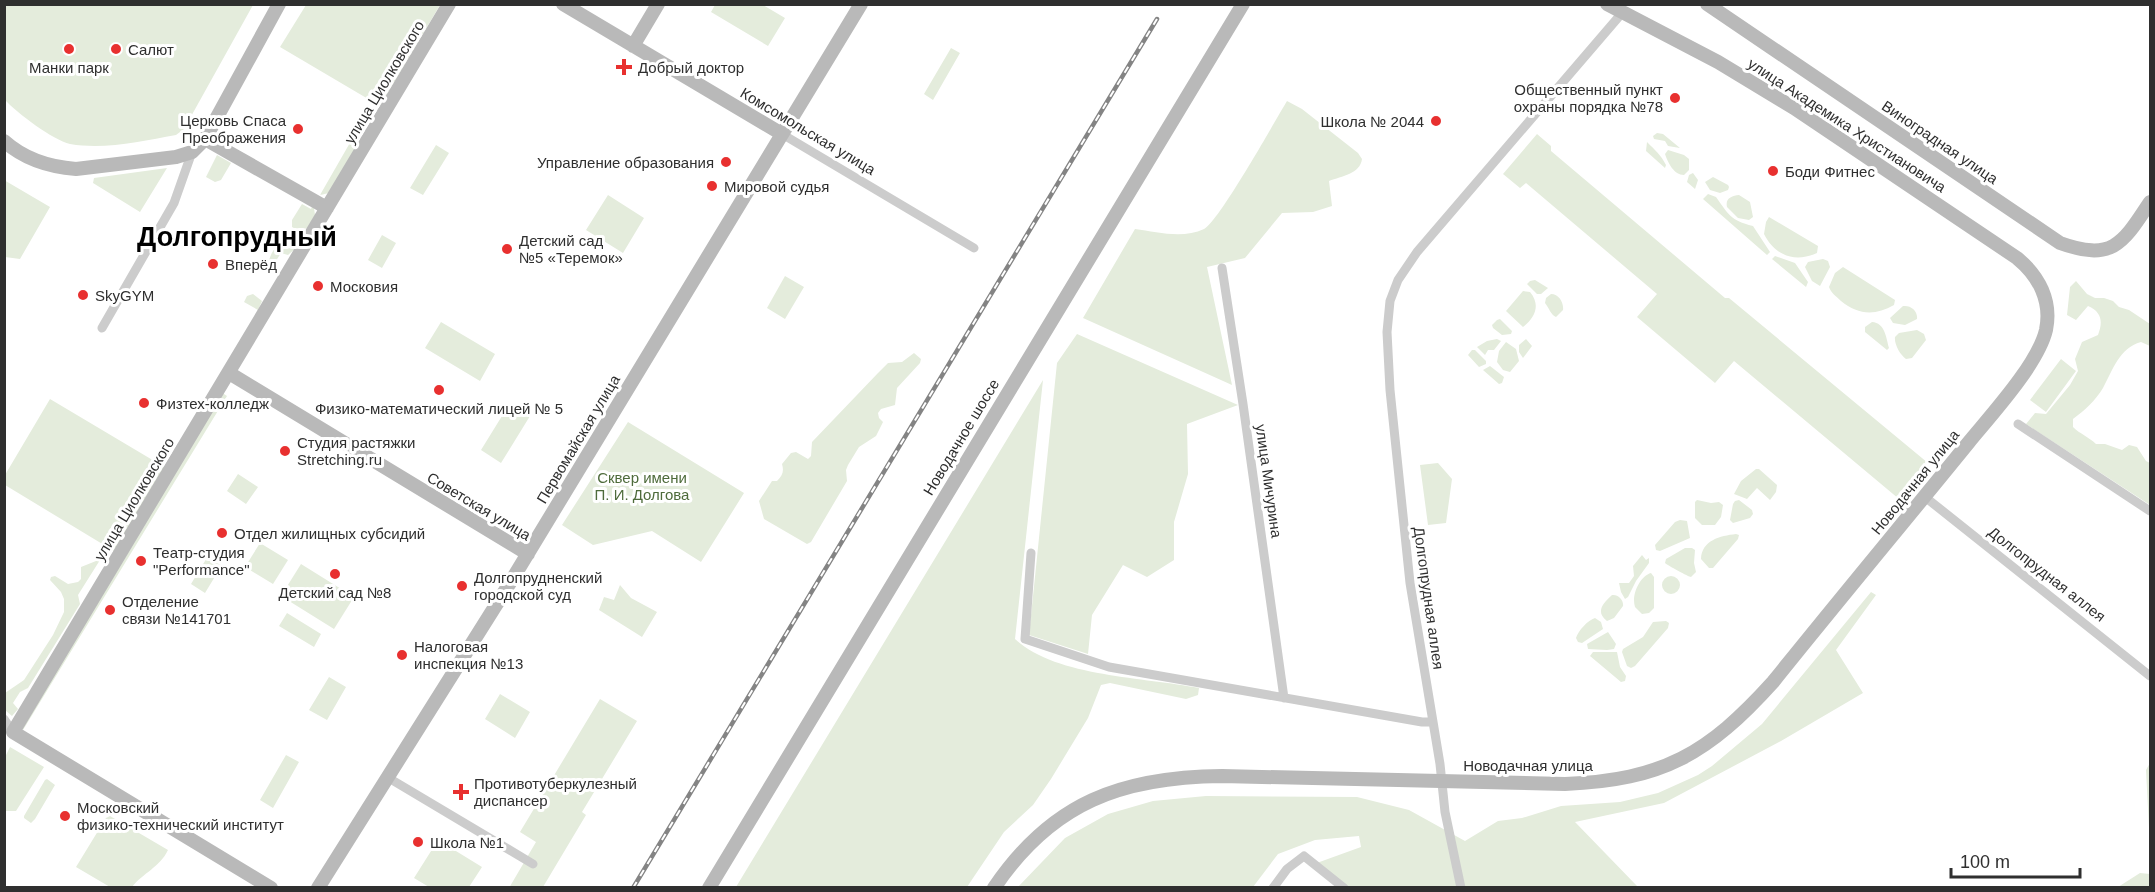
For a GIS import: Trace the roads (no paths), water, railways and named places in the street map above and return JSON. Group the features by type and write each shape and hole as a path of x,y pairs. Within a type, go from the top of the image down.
{"street":[{"path":"4,141 32,160 61,168 76,169 176,157 192,152 205,140 279,4"},
{"name":"улица Циолковского","path":"13,732 449,4"},
{"name":"Комсомольская улица","path":"563,4 974,248"},
{"path":"633,46 658,4"},
{"name":"Первомайская улица","path":"318,888 528,554 861,4"},
{"name":"Новодачное шоссе","path":"708,888 1243,4"},
{"name":"улица Академика Христиановича","path":"1607,4 1755,84 1964,220 2028,267 2042,289 2046,301"},
{"name":"Виноградная улица","path":"1707,4 2061,243 2077,249 2090,250 2104,250 2115,246 2132,231 2151,202"},
{"name":"Долгопрудная аллея","path":"1461,888 1445,812 1410,584 1389,381 1387,332 1389,311 1393,291 1418,252 1622,13"},
{"path":"205,140 327,208"},
{"path":"102,328 174,203 192,152"},
{"name":"улица Мичурина","path":"1222,268 1244,404 1284,698"},
{"name":"Новодачная улица","path":"994,888 1024,849 1051,825 1072,810 1097,797 1132,785 1174,778 1212,776 1596,783 1649,772 1674,763 1698,750 1739,718 1767,688 1997,407 2037,353 2047,327 2046,301"},
{"name":"Советская улица","path":"229,373 528,554"},
{"path":"2018,424 2151,511"},
{"name":"Долгопрудная аллея","path":"1925,497 2151,676"},
{"path":"1031,553 1025,639 1109,667 1422,722 1433,722"},
{"path":"4,719 13,732 271,888"},
{"path":"387,777 533,864"},
{"path":"1274,888 1295,861 1304,856 1310,857 1344,888"}],"railway":[{"path":"633,888 1157,19"}],"place":[{"name":"Манки парк","path":"69,49"},
{"name":"Салют","path":"116,49"},
{"name":"Добрый доктор","path":"624,67"},
{"name":"Общественный пункт охраны порядка №78","path":"1675,98"},
{"name":"Школа № 2044","path":"1436,121"},
{"name":"Церковь Спаса Преображения","path":"298,129"},
{"name":"Управление образования","path":"726,162"},
{"name":"Боди Фитнес","path":"1773,171"},
{"name":"Мировой судья","path":"712,186"},
{"name":"Детский сад №5 «Теремок»","path":"507,249"},
{"name":"Вперёд","path":"213,264"},
{"name":"Московия","path":"318,286"},
{"name":"SkyGYM","path":"83,295"},
{"name":"Физико-математический лицей № 5","path":"439,390"},
{"name":"Физтех-колледж","path":"144,403"},
{"name":"Студия растяжки Stretching.ru","path":"285,451"},
{"name":"Отдел жилищных субсидий","path":"222,533"},
{"name":"Театр-студия \"Performance\"","path":"141,561"},
{"name":"Детский сад №8","path":"335,574"},
{"name":"Долгопрудненский городской суд","path":"462,586"},
{"name":"Отделение связи №141701","path":"110,610"},
{"name":"Налоговая инспекция №13","path":"402,655"},
{"name":"Противотуберкулезный диспансер","path":"461,792"},
{"name":"Московский физико-технический институт","path":"65,816"},
{"name":"Школа №1","path":"418,842"}],"district":[{"name":"Долгопрудный","path":"237,237"}],"park label":[{"name":"Сквер имени П. И. Долгова","path":"642,486"}]}
